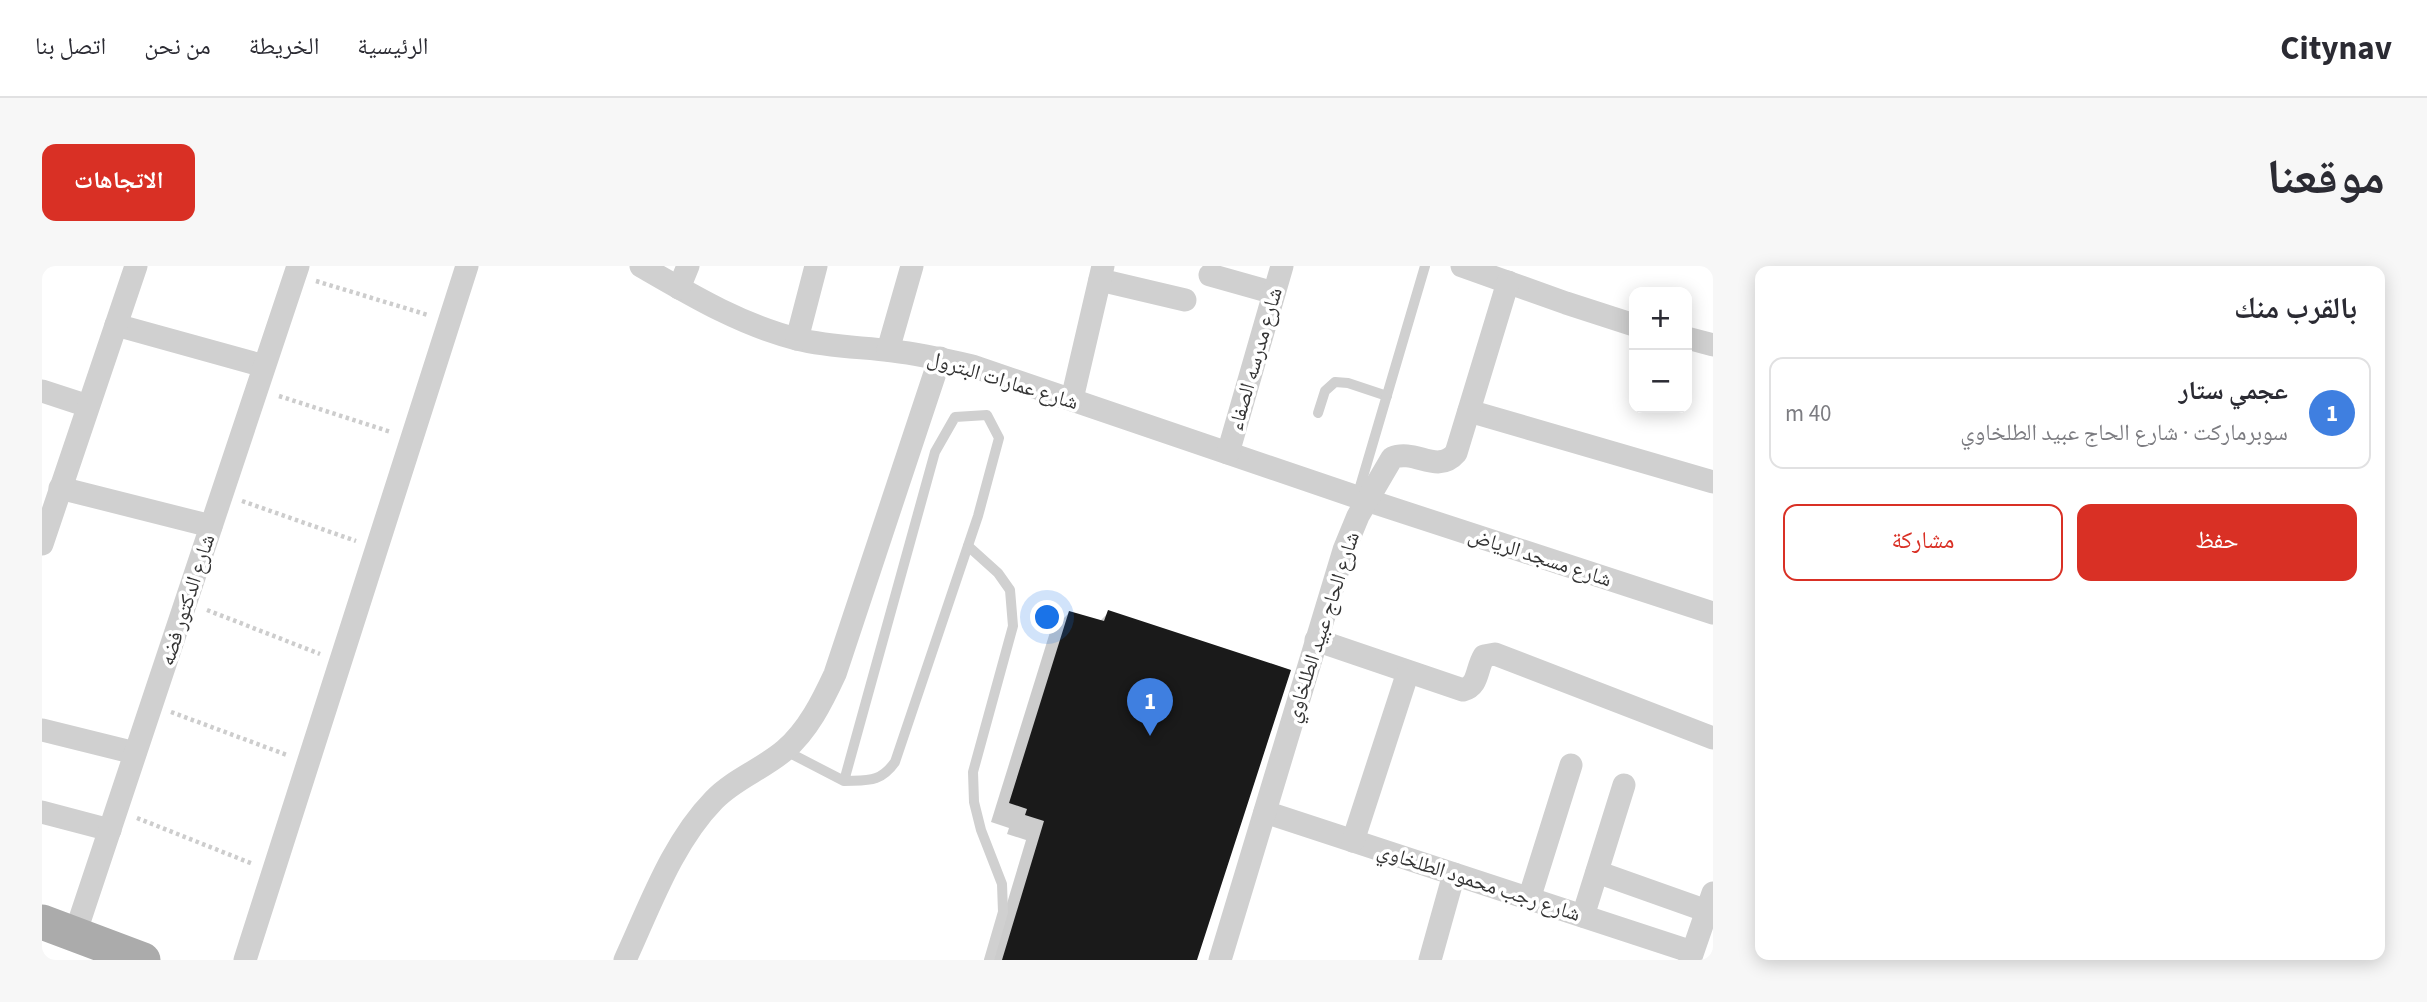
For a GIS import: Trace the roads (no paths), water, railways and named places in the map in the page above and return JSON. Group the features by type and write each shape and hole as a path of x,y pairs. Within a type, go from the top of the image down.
{"main road":[{"path":"42,922 143,960"}],"street":[{"path":"42,544 136,266"},
{"path":"245,960 467,266"},
{"name":"شارع عمارات البترول","path":"641,266 756,326 797,339 940,358 972,366 1362,499"},
{"path":"679,288 688,266"},
{"path":"797,339 816,266"},
{"path":"888,350 912,266"},
{"name":"شارع مدرسه الصفاء","path":"1228,453 1282,266"},
{"path":"1462,266 1629,323"},
{"name":"شارع الدكتور فضه","path":"75,934 297,270"},
{"path":"1072,399 1102,273 1185,300"},
{"path":"1210,275 1274,293"},
{"name":"شارع الحاج عبيد الطلخاوي","path":"1220,960 1316,640 1362,499 1392,458 1404,454 1433,463 1452,458 1459,447 1508,282"},
{"path":"116,325 264,366"},
{"path":"1692,339 1713,345"},
{"path":"625,960 668,868 691,829 715,799 785,750 815,715 835,674 940,358"},
{"path":"42,391 88,406"},
{"path":"1469,411 1713,482"},
{"path":"60,488 211,526"},
{"name":"شارع مسجد الرياض","path":"1362,499 1713,613"},
{"path":"1316,640 1459,690 1467,690 1475,683 1482,659 1487,654 1495,654 1713,738"},
{"path":"1353,841 1408,672"},
{"path":"42,730 135,753"},
{"path":"1529,899 1571,765"},
{"path":"1583,916 1624,785"},
{"path":"42,812 113,820"},
{"name":"شارع رجب محمود الطلخاوي","path":"1265,813 1583,916 1691,956"},
{"path":"1597,872 1710,902 1691,956"},
{"path":"1430,960 1454,874"}],"lane":[{"path":"1362,499 1387,396 1425,266"},
{"path":"1318,413 1325,391 1335,382 1341,381 1387,396"},
{"path":"785,750 844,781 877,779 888,772 895,762 968,547 999,438 987,415 955,417 935,452 844,781"},
{"path":"968,547 998,573 1010,590 1013,626 973,772 974,802 979,821 1003,884 1003,912 989,960"}],"place":[{"name":"عجمي ستار","path":"1150,736"}]}
